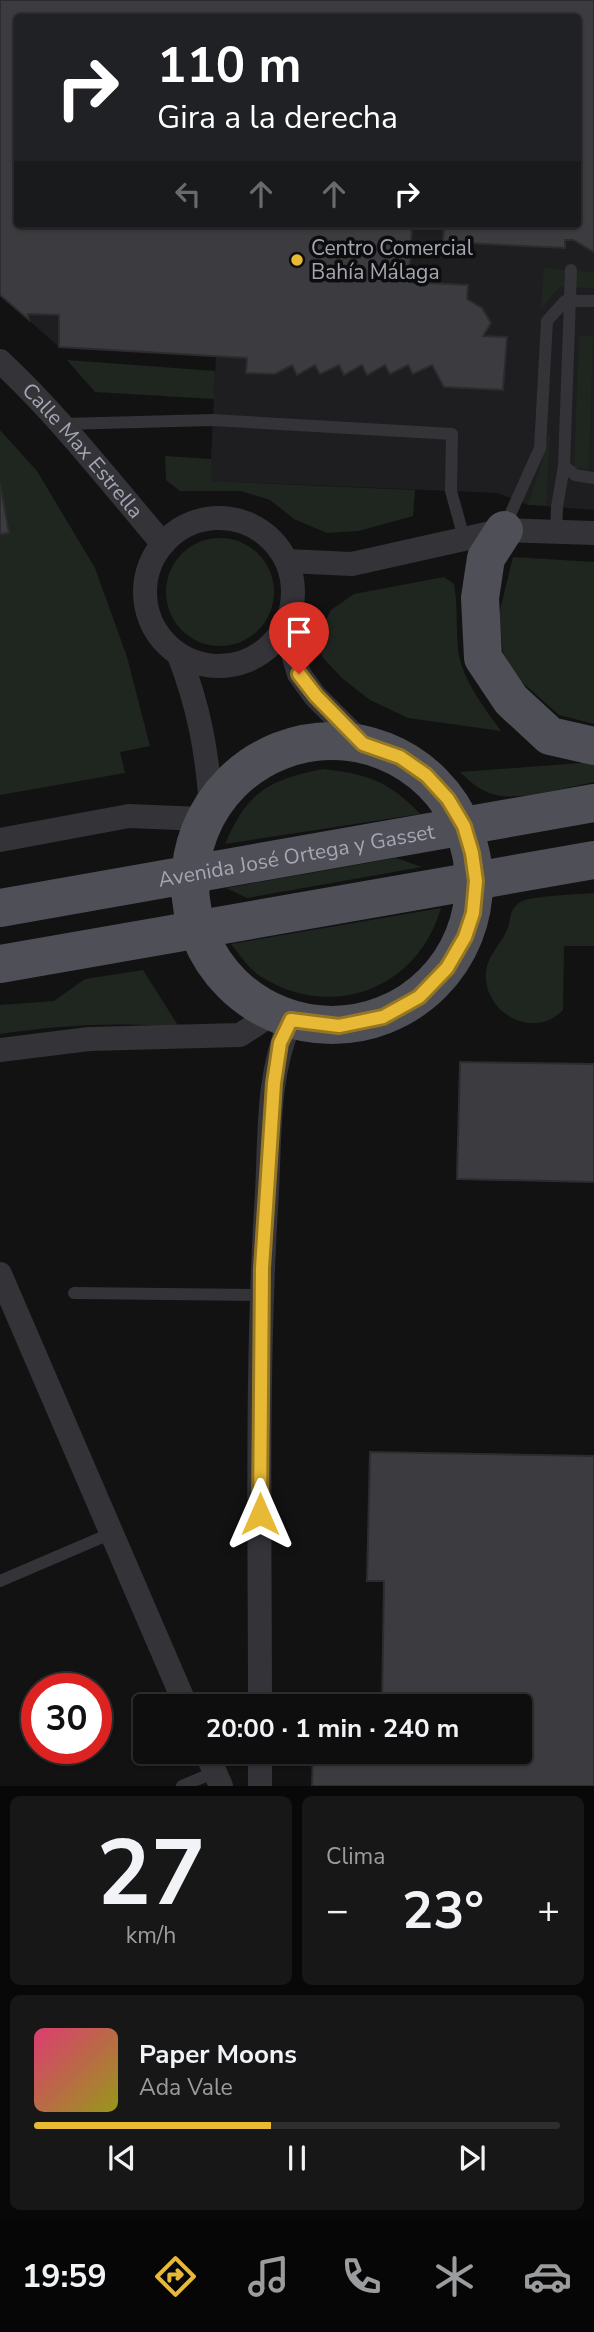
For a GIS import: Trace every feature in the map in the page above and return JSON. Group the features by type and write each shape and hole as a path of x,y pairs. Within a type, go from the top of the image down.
{"main road":[{"path":"504,530 486,558 480,598 482,658 512,700 550,736 594,746"},
{"path":"314,741 363,744 400,757 426,775 448,799 464,826 472,853 476,881 473,913 465,937 447,968 419,997 383,1017 339,1026 281,1017 236,990 216,967 197,930 190,901 192,851 206,813 230,783 269,755 314,741"},
{"name":"Avenida José Ortega y Gasset","path":"0,908 594,803"},
{"path":"0,964 594,860"}],"street":[{"name":"Calle Max Estrella","path":"0,361 62,424 163,544"},
{"path":"210,519 233,520 255,528 274,542 287,561 294,594 285,628 272,646 252,659 228,666 202,665 179,655 164,643 153,627 146,609 148,571 163,544 187,525 210,519"},
{"path":"287,561 352,564 504,530 594,533"},
{"path":"285,628 299,674 316,696 363,744"},
{"path":"0,840 129,816 206,813 208,759 192,691 179,655"},
{"path":"0,1050 89,1039 240,1035 281,1017 260,1294 260,1694"},
{"path":"3,1288 182,1694"},
{"path":"260,1764 260,1786"}],"lane":[{"path":"556,532 564,466 570,270"},
{"path":"504,530 540,449 547,321 565,301 594,301"},
{"path":"62,424 213,420 452,434 451,491 464,538"},
{"path":"564,466 575,475 594,478"},
{"path":"74,1293 260,1294"},
{"path":"0,1581 112,1534"},
{"path":"182,1786 214,1770"}],"shaded area":[{"name":"Centro Comercial Bahía Málaga","path":"0,0 594,0 594,510 528,505 498,493 210,481 216,356 59,347 0,295"},
{"path":"544,268 594,272 594,288 559,287 541,309"},
{"path":"579,336 593,336 589,469 574,468"},
{"path":"67,360 215,371 214,399 95,392"},
{"path":"0,430 37,471 95,568 127,657 150,746 120,752 125,773 0,795"},
{"path":"548,434 546,505 528,505 539,472"},
{"path":"165,456 211,459 211,481 415,490 413,516 359,531 327,533 294,519 270,500 241,491 180,491 166,480"},
{"path":"220,538 241,542 258,554 270,571 274,592 270,613 258,630 241,642 220,646 199,642 182,630 170,613 166,592 170,571 182,554 199,542"},
{"path":"513,557 594,562 594,724 559,715 515,676 503,653 499,614"},
{"path":"444,577 454,584 458,649 464,671 475,693 501,731 408,718 370,700 343,679 324,659 318,648 320,632 331,610 354,594"},
{"path":"594,762 594,782 523,796 489,793 460,772"},
{"path":"323,769 376,781 398,794 420,814 225,844 242,812 262,791 288,778"},
{"path":"396,858 422,867 247,898 226,888"},
{"path":"594,893 594,946 564,946 563,1010 551,1019 538,1023 512,1018 493,1000 487,987 486,973 507,930 514,908 520,902 533,898"},
{"path":"441,908 430,936 413,959 392,977 368,990 342,996 315,996 287,990 256,973 231,944"},
{"path":"143,970 179,1027 90,1025 0,1034 0,1005 54,1001 85,979"}],"building":[{"path":"0,0 594,0 594,252 573,240 565,240 565,248 443,242 444,228 581,228 581,14 14,14 14,228 412,228 409,282 468,285 467,299 482,308 491,323 483,336 507,337 503,390 444,387 432,365 413,374 408,365 390,374 385,365 367,375 362,365 344,375 339,365 320,374 315,365 297,375 292,365 275,374 246,373 247,358 59,347 59,315 28,314 29,320 0,295"},
{"path":"0,484 9,533 0,534"},
{"path":"460,1062 594,1064 594,1182 457,1179"},
{"path":"370,1452 594,1456 594,1786 312,1786 313,1764 532,1764 532,1694 382,1694 384,1581 367,1581"}],"place":[{"name":"Centro Comercial Bahía Málaga","path":"297,260"}],"route":[{"path":"260,1514 260,1294 274,1083 280,1043 291,1020 339,1026 383,1017 419,997 447,968 465,937 473,913 476,881 464,826 448,799 426,775 400,757 363,744 316,696 299,674"}]}
